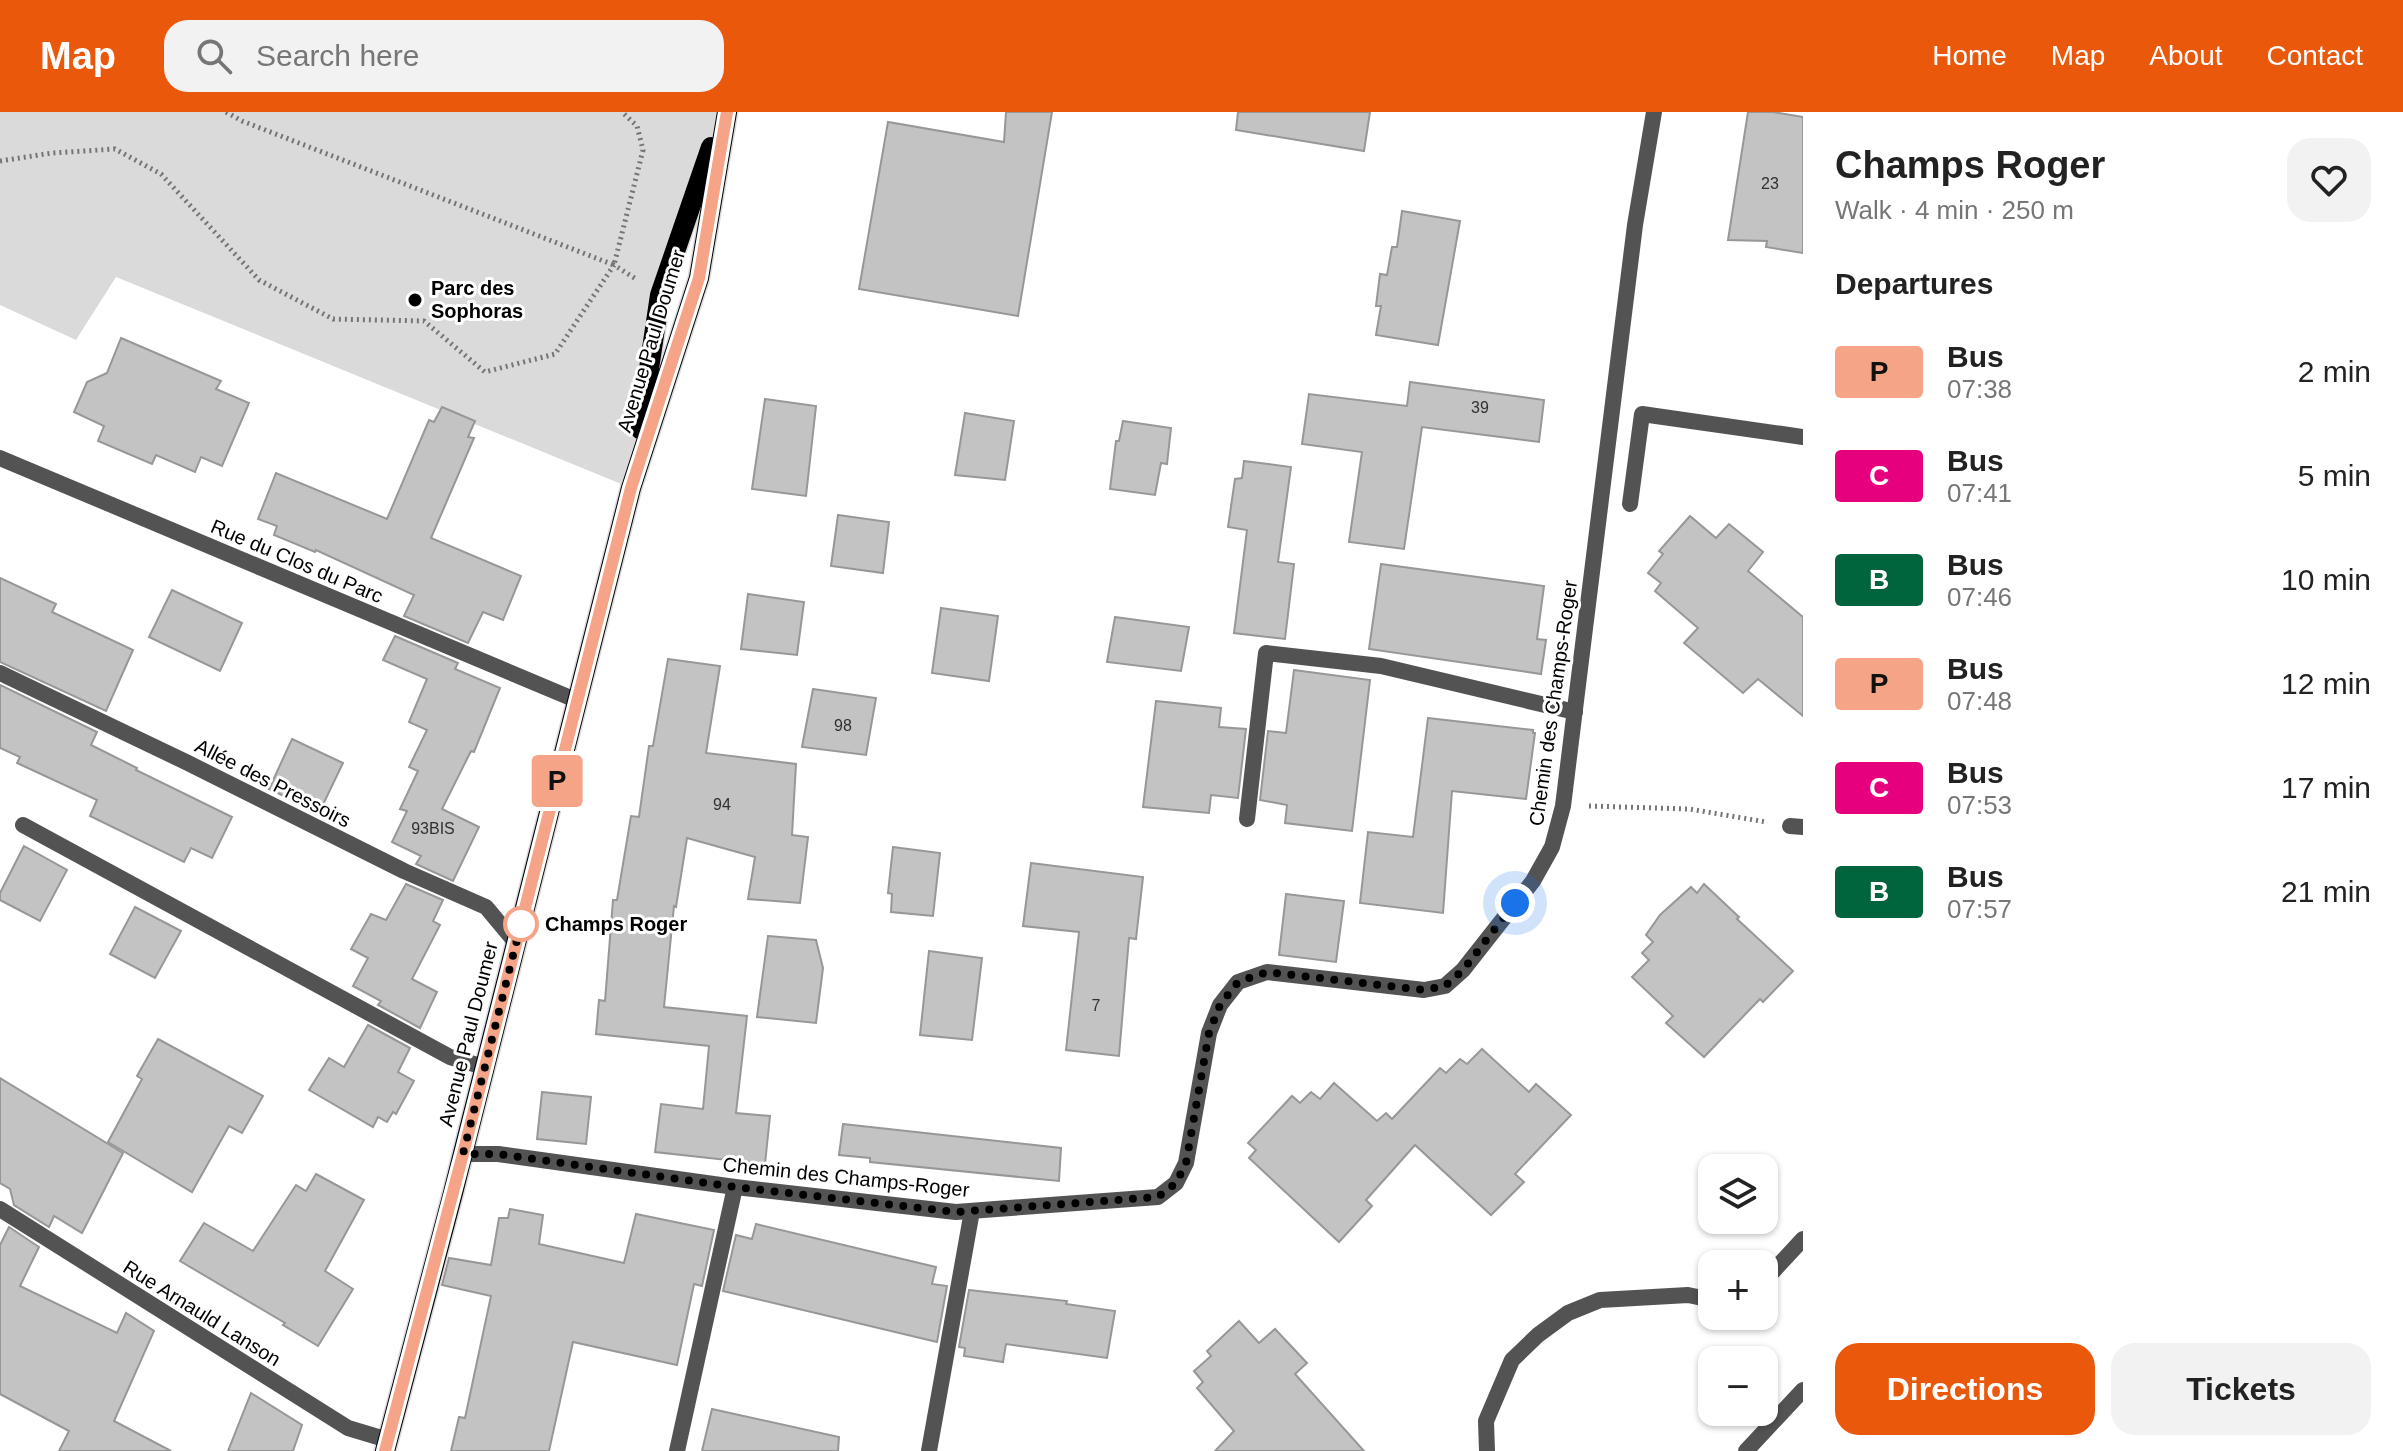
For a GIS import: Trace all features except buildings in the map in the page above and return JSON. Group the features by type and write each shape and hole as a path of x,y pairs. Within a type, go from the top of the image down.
{"main road":[{"name":"Avenue Paul Doumer","path":"631,488 660,295 725,112"},
{"name":"Avenue Paul Doumer","path":"387,1445 631,488 699,278 725,112"}],"street":[{"name":"Chemin des Champs-Roger","path":"463,1154 498,1154 735,1187 956,1212 1158,1197 1176,1183 1186,1163 1209,1033 1220,1005 1238,982 1267,972 1424,990 1445,986 1463,970 1533,881 1552,847 1563,806 1635,225 1654,112"},
{"path":"1630,504 1642,414 1803,437"},
{"name":"Rue du Clos du Parc","path":"0,458 578,701"},
{"path":"1247,819 1266,653 1381,666 1575,712"},
{"name":"Allée des Pressoirs","path":"0,673 404,871 486,907 516,943"},
{"path":"23,825 450,1057 484,1067"},
{"path":"677,1451 735,1187"},
{"name":"Rue Arnauld Lanson","path":"0,1209 348,1428 387,1445"},
{"path":"929,1451 972,1211"},
{"path":"1778,1266 1803,1239"},
{"path":"1487,1451 1486,1421 1512,1360 1538,1335 1568,1313 1600,1300 1698,1297"},
{"path":"1746,1451 1803,1390"}],"path":[{"path":"226,112 242,121 614,265 660,295"},
{"path":"0,161 52,153 115,149 161,174 259,280 333,319 424,321 485,372 555,354 614,265 643,150 637,126 622,112"},
{"path":"1563,806 1689,809 1797,826"}],"shaded area":[{"name":"Parc des Sophoras","path":"0,112 723,112 660,295 631,488 116,277 76,340 0,305"}],"bus line":[{"name":"P","path":"385,1451 631,488 699,278 727,112"}],"place":[{"name":"Parc des Sophoras","path":"415,300"},
{"name":"Champs Roger","path":"521,924"}],"route":[{"path":"521,924 524,912 463,1154 498,1154 735,1187 956,1212 1158,1197 1176,1183 1186,1163 1209,1033 1220,1005 1238,982 1267,972 1424,990 1445,986 1463,970 1515,903"}]}
